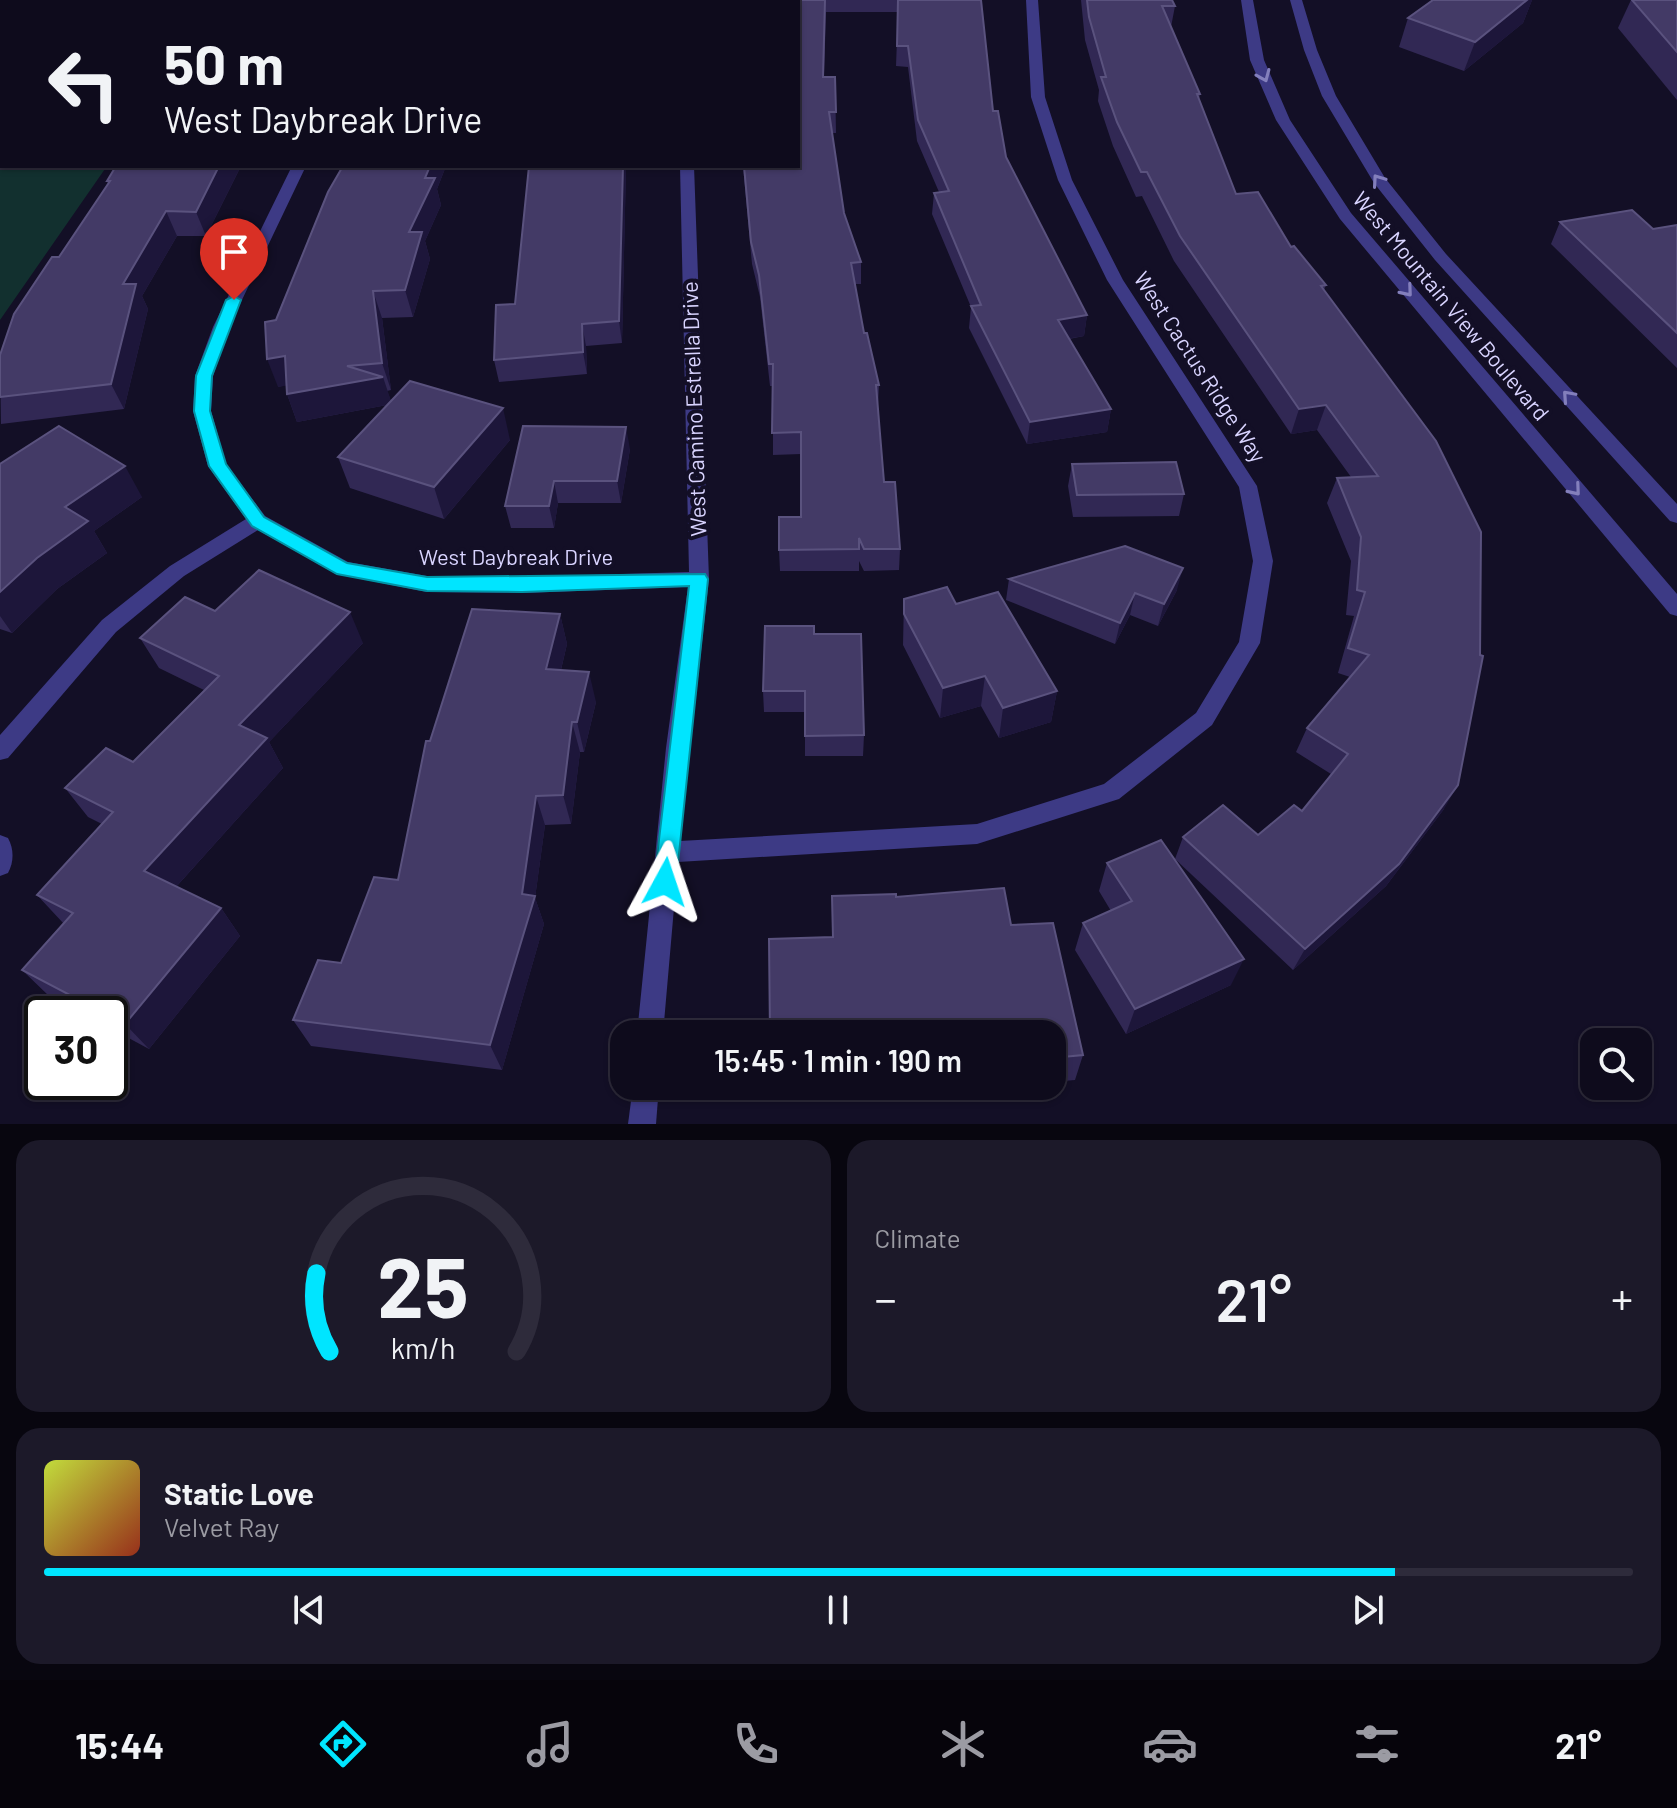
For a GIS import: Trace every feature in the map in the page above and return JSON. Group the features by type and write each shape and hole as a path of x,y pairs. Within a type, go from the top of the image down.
{"street":[{"name":"West Cactus Ridge Way","path":"667,852 977,834 1111,792 1204,719 1249,643 1263,561 1248,486 1115,280 1065,180 1038,97 1032,0"},
{"name":"West Mountain View Boulevard","path":"1247,0 1257,60 1283,120 1345,216 1677,608"},
{"name":"West Mountain View Boulevard","path":"1296,0 1304,34 1331,104 1377,179 1437,254 1677,516"},
{"name":"West Daybreak Drive","path":"298,168 221,327 204,376 202,411 217,466 258,521 343,569 427,584 522,585 699,579"},
{"name":"West Camino Estrella Drive","path":"651,1020 667,852 699,579 687,168"},
{"path":"0,751 109,626 177,571 258,521"},
{"path":"0,845 0,865"},
{"path":"642,1124 645,1100"}],"green space":[{"path":"0,168 106,168 0,320"}],"building":[{"path":"800,0 825,0 823,77 835,77 836,112 829,112 844,213 861,262 851,263 864,333 867,333 879,385 876,385 884,482 895,482 900,549 864,549 859,538 859,549 779,550 779,517 801,517 801,432 772,433 773,364 769,364 759,275 751,242 744,168 800,168"},
{"path":"898,0 981,0 993,111 998,111 1006,157 1087,315 1058,320 1111,409 1030,422 971,306 981,305 934,193 949,191 918,120 908,46 897,46"},
{"path":"1087,0 1172,0 1175,6 1162,6 1200,94 1197,94 1236,194 1258,192 1291,247 1294,246 1326,285 1321,286 1436,441 1481,532 1480,655 1483,656 1458,785 1399,864 1305,949 1183,837 1223,805 1258,835 1294,805 1302,811 1348,754 1307,728 1369,655 1348,648 1365,592 1357,590 1361,537 1337,478 1378,476 1326,405 1299,409 1180,236 1147,172 1141,172 1117,122 1101,77 1106,77"},
{"path":"1433,0 1527,0 1475,42 1408,18"},
{"path":"1632,0 1677,0 1677,52"},
{"path":"115,168 218,168 196,212 166,211 123,284 136,284 111,384 0,397 0,355 14,314 52,257 59,257 110,181 107,181"},
{"path":"342,168 429,168 425,178 435,178 409,232 422,232 405,290 373,291 382,363 347,366 383,377 287,394 285,356 267,359 265,322 276,320 328,192"},
{"path":"529,168 623,168 619,321 582,324 583,352 494,360 496,305 515,304"},
{"path":"1632,210 1653,229 1677,225 1677,333 1560,222"},
{"path":"410,381 503,408 434,487 338,457"},
{"path":"59,426 125,466 65,507 88,521 37,558 0,592 0,464"},
{"path":"523,426 626,427 617,481 554,481 549,506 505,506"},
{"path":"1176,462 1184,494 1077,495 1072,464"},
{"path":"1125,546 1183,568 1164,604 1135,593 1120,623 1009,579"},
{"path":"259,570 350,612 239,725 267,738 144,871 221,908 128,1020 128,996 72,996 22,970 73,913 37,895 113,812 65,788 106,748 133,762 219,676 140,638 185,597 215,611"},
{"path":"947,587 956,604 998,592 1057,691 1003,708 985,676 943,688 904,614 904,599"},
{"path":"472,609 560,614 546,669 589,672 577,722 572,722 563,795 536,796 522,894 535,896 490,1045 293,1020 318,960 341,963 374,877 398,880 426,741 430,741"},
{"path":"765,626 814,626 814,634 861,634 864,735 805,736 805,691 763,691"},
{"path":"1161,840 1244,959 1135,1009 1083,923 1132,901 1107,863"},
{"path":"1004,888 1011,925 1053,923 1083,1055 1066,1057 1066,1020 770,1020 769,939 833,937 832,896 896,894 896,897"}],"route":[{"path":"234,300 204,376 202,411 217,466 258,521 343,569 427,584 522,585 699,579 677,748 665,882"}]}
